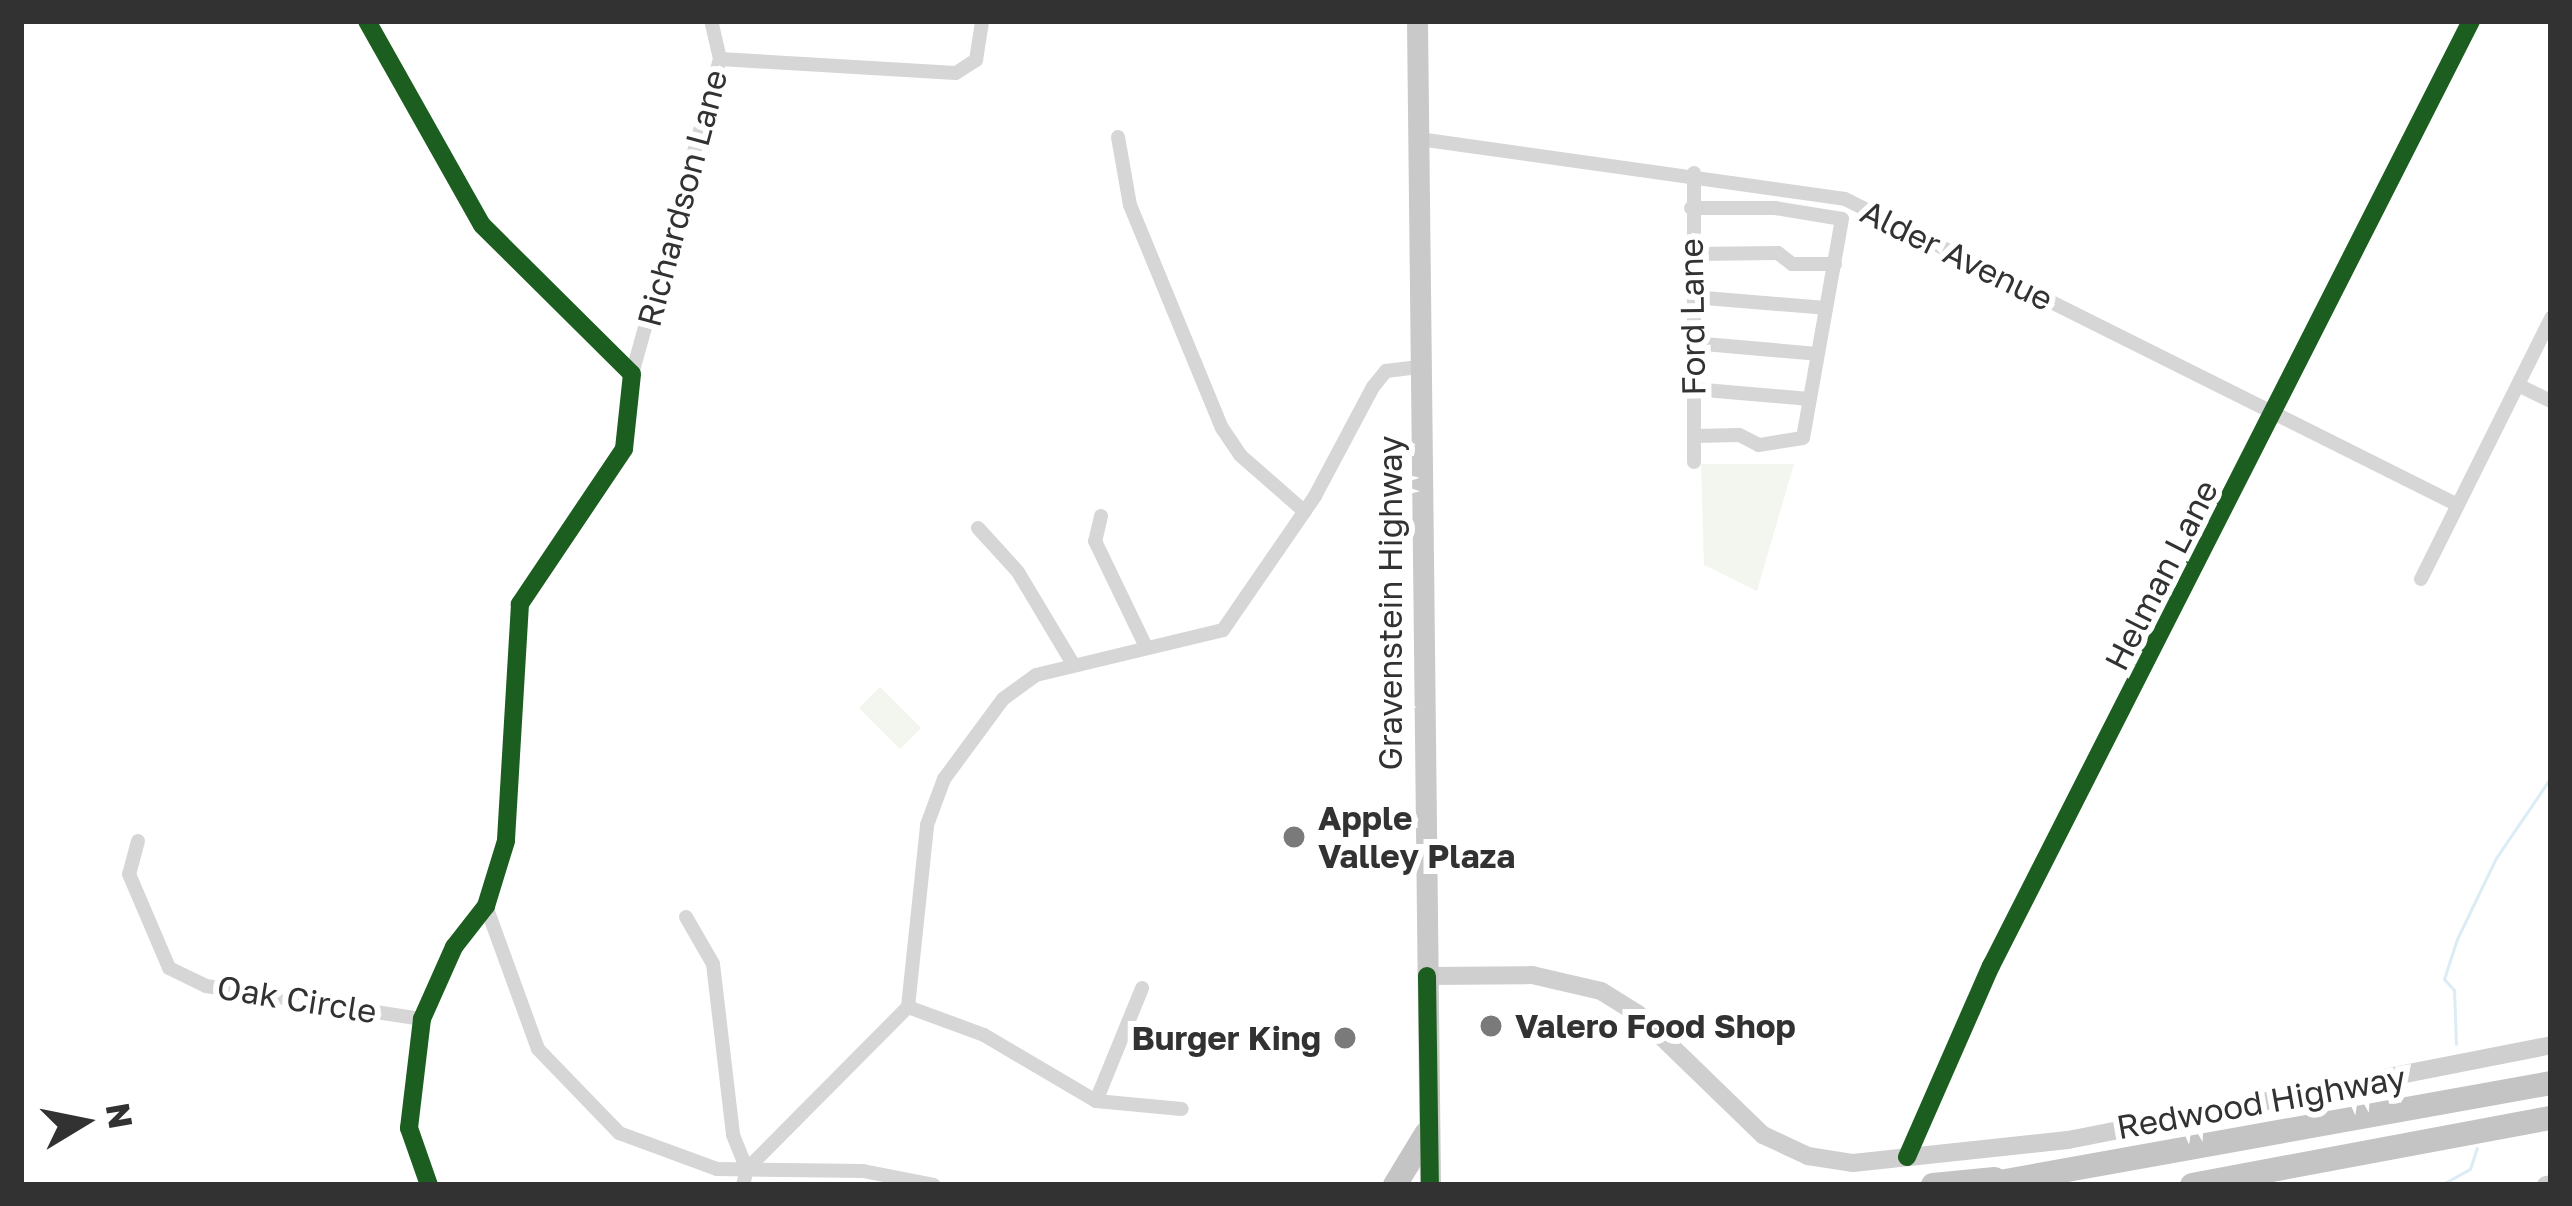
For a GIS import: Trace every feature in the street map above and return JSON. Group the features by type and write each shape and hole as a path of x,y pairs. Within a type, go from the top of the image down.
{"highway":[{"name":"Redwood Highway","path":"1983,1185 2551,1083"},
{"name":"Redwood Highway","path":"2192,1185 2551,1118"},
{"path":"1395,1185 1426,1134"},
{"path":"1933,1185 2034,1175"}],"main road":[{"name":"Gravenstein Highway","path":"1417,21 1430,1185"},
{"path":"1427,976 1546,977 1601,992 1638,1014 1726,1106 1784,1148 1853,1163 2136,1129 2551,1045"}],"street":[{"path":"367,21 482,225 632,374"},
{"name":"Richardson Lane","path":"429,1185 410,1128 422,1019 454,947 486,906 506,841 520,604 624,448 632,374 720,59 711,21"},
{"path":"720,59 956,73 976,60 982,21"},
{"name":"Helman Lane","path":"1907,1157 1990,966 2276,415 2471,21"},
{"path":"1118,137 1130,205 1222,428 1305,512"},
{"name":"Alder Avenue","path":"1419,139 1694,172 1845,200 2454,503"},
{"name":"Ford Lane","path":"1694,172 1694,462"},
{"path":"1691,208 1775,208 1842,219 1798,444 1694,436"},
{"path":"1692,254 1778,253 1792,264 1834,264"},
{"path":"1693,297 1826,308"},
{"path":"2420,579 2454,503 2551,318"},
{"path":"1693,343 1818,354"},
{"path":"745,1177 908,1007 927,825 944,779 1017,687 1073,664 1223,630 1305,512 1373,387 1386,371 1421,367"},
{"path":"2518,385 2551,401"},
{"path":"1693,389 1810,399"},
{"path":"1101,517 1095,541 1146,647"},
{"path":"978,528 1018,572 1073,664"},
{"name":"Oak Circle","path":"138,841 129,874 169,968 206,986 422,1019"},
{"path":"486,906 538,1049 567,1086 619,1133 745,1177 862,1178 934,1185"},
{"path":"686,917 713,964 733,1135 745,1177"},
{"path":"1096,1101 1142,988"},
{"path":"908,1007 984,1035 1096,1101 1182,1109"}],"shaded area":[{"path":"1701,464 1794,464 1757,591 1704,565"},
{"path":"880,687 921,728 900,749 859,708"}],"waterway":[{"path":"2456,1044 2454,990 2444,979 2457,939 2496,858 2551,777"},
{"path":"2441,1185 2470,1169 2477,1148"}],"cycle path":[{"path":"367,21 482,225 632,374 624,449 520,604 506,841 486,906 454,947 422,1019 409,1128 429,1185"},
{"path":"1907,1157 1991,966 2471,21"},
{"path":"1427,976 1430,1185"}],"place":[{"name":"Apple Valley Plaza","path":"1294,837"},
{"name":"Valero Food Shop","path":"1491,1026"},
{"name":"Burger King","path":"1345,1038"}]}
